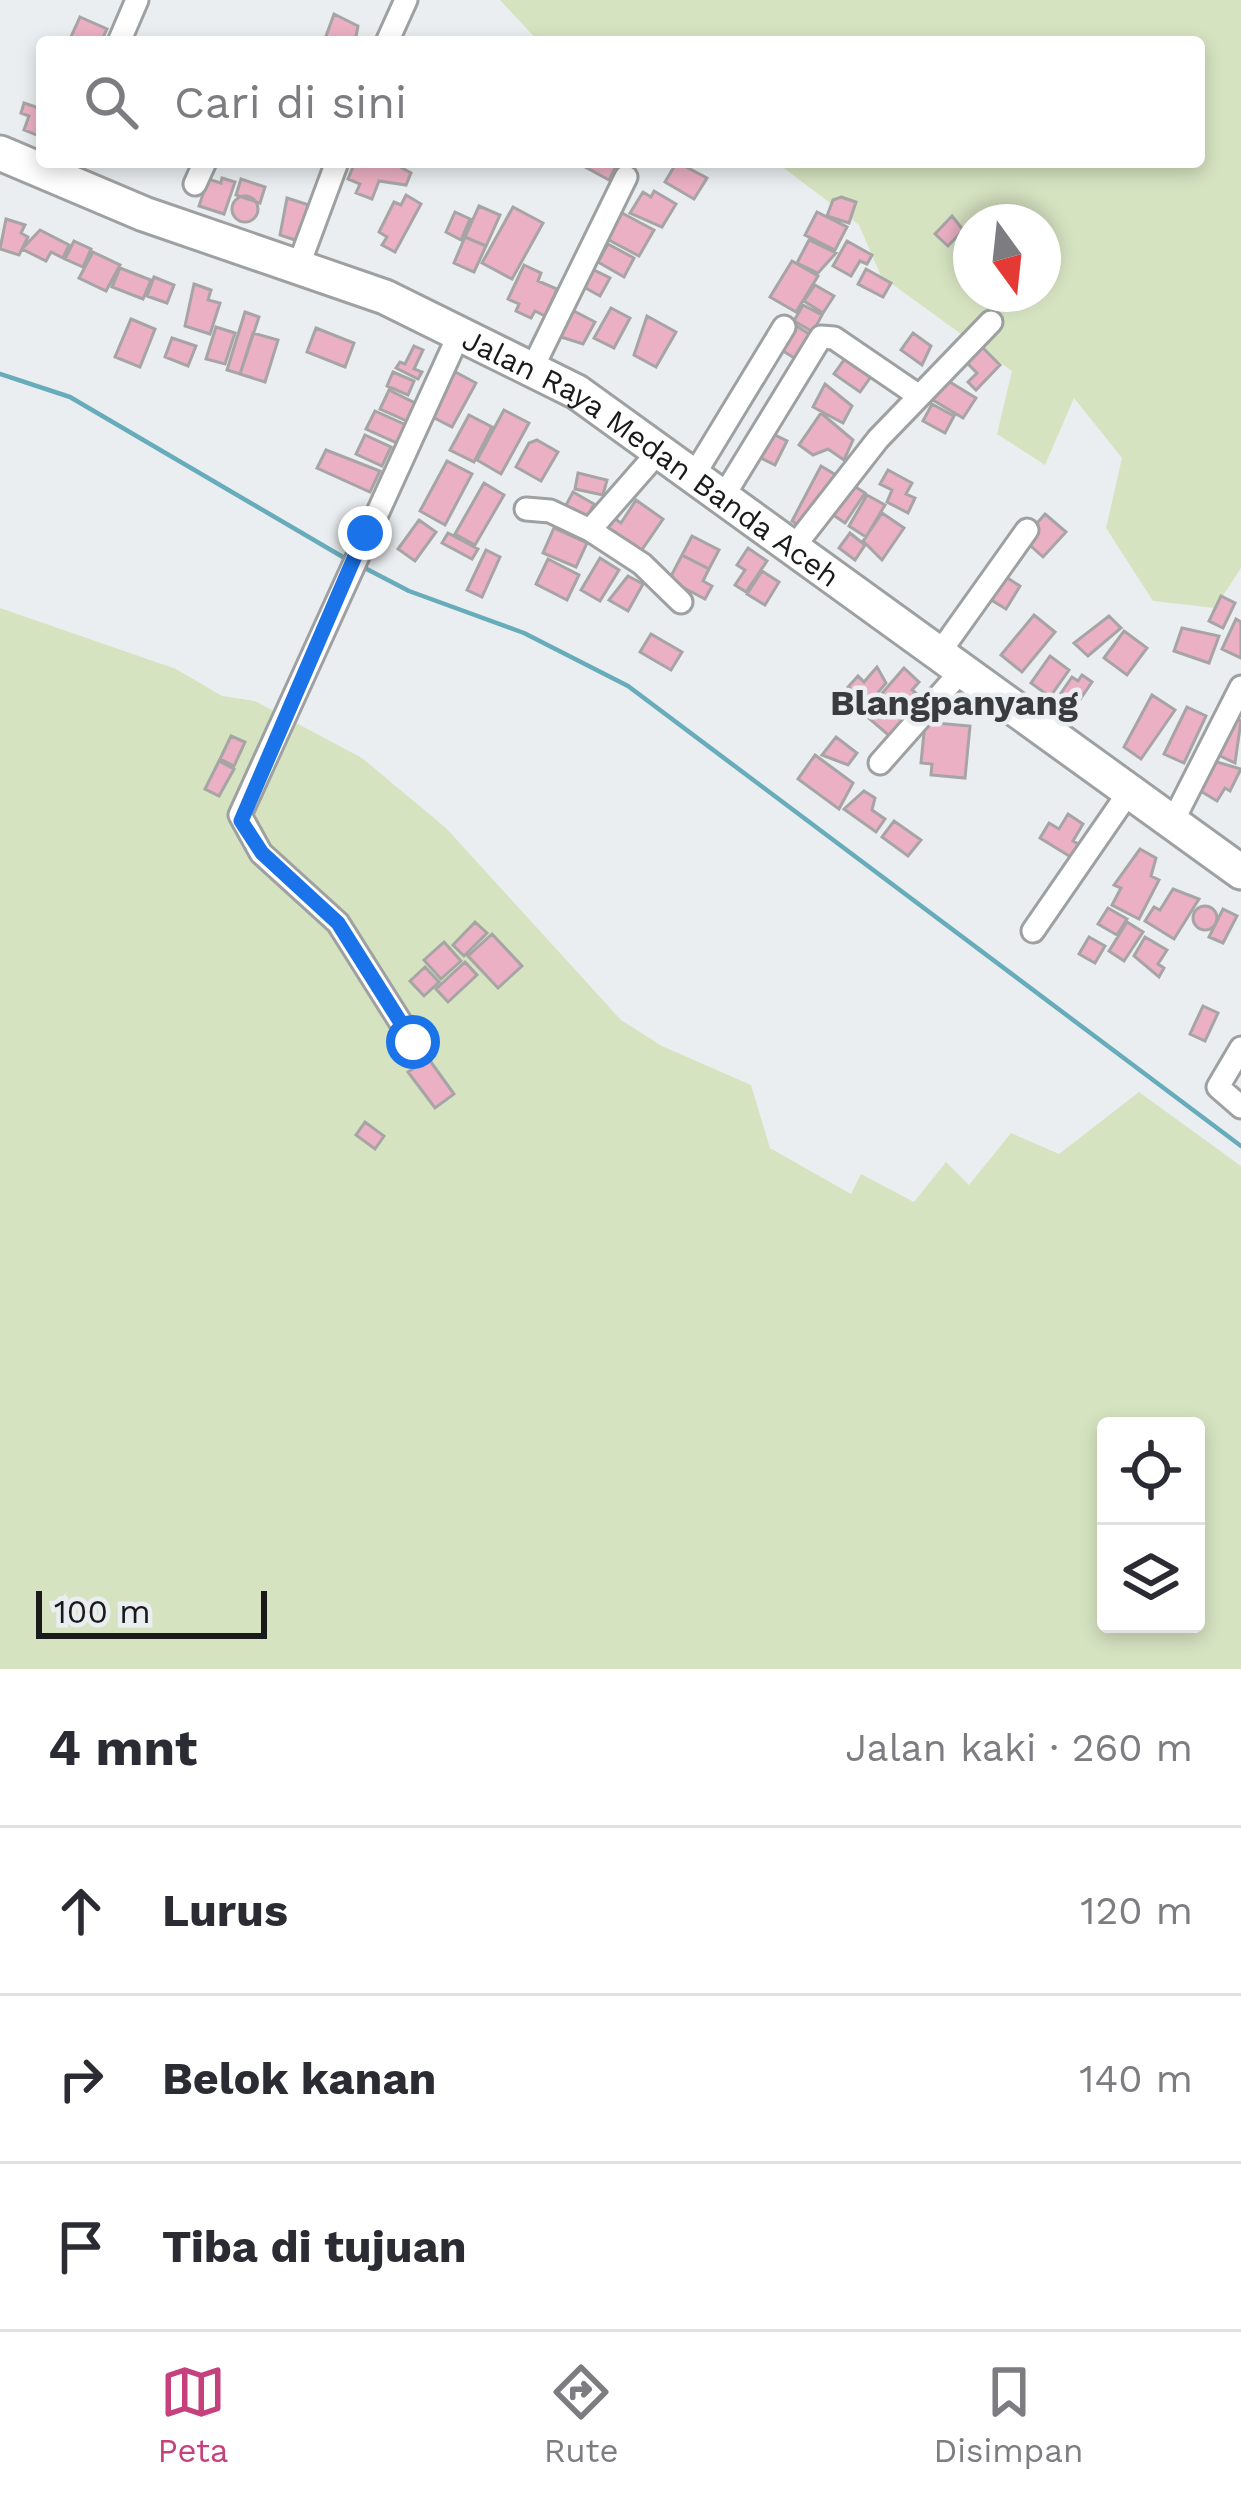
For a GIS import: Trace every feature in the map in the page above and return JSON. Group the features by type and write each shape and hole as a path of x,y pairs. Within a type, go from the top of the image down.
{"highway":[{"name":"Jalan Raya Medan Banda Aceh","path":"0,153 36,163"},
{"name":"Jalan Raya Medan Banda Aceh","path":"62,171 298,267 385,297 578,392 1174,818 1241,872"}],"street":[{"path":"122,36 137,0"},
{"path":"390,36 406,0"},
{"path":"195,184 202,168"},
{"path":"298,267 336,168"},
{"path":"532,369 626,177"},
{"path":"793,548 844,477 991,322"},
{"path":"694,475 784,327"},
{"path":"413,1042 338,923 262,853 241,821 365,533 460,332"},
{"path":"723,497 821,337 834,338 919,396"},
{"path":"590,530 660,450"},
{"path":"526,509 550,511 590,530 642,564 681,602"},
{"path":"880,764 952,660 1027,530"},
{"path":"1174,818 1241,687"},
{"path":"1033,931 1131,788"},
{"path":"1241,1048 1218,1087 1241,1107"}],"green space":[{"path":"500,0 1241,0 1241,568 1215,608 1153,601 1106,528 1122,458 1074,398 1045,465 997,434 1012,371 881,276 859,225 784,168 1205,168 1205,36 533,36"},
{"path":"0,608 176,669 222,696 255,701 362,758 446,828 621,1020 662,1046 751,1085 770,1148 851,1194 861,1174 914,1202 946,1162 969,1185 1011,1133 1059,1154 1139,1092 1241,1166 1241,1669 0,1669"}],"building":[{"path":"334,14 358,26 356,36 326,36"},
{"path":"80,17 107,29 104,36 71,36"},
{"path":"24,103 36,107 36,135 24,130 29,116 21,113"},
{"path":"353,168 402,168 411,173 406,185 379,181 372,199 356,193 360,184 348,179"},
{"path":"587,168 615,168 609,180"},
{"path":"673,168 688,168 707,178 694,199 665,182"},
{"path":"222,178 235,182 224,214 199,206 208,179 221,183"},
{"path":"241,179 265,187 260,203 236,195"},
{"path":"654,191 676,204 662,227 630,213 643,192 651,197"},
{"path":"406,195 421,204 395,252 382,245 387,237 379,232 394,202 401,205"},
{"path":"245,196 258,209 245,222 232,209"},
{"path":"841,197 856,202 849,223 827,216 833,200"},
{"path":"287,198 309,205 298,241 280,235"},
{"path":"479,206 500,215 486,246 465,237"},
{"path":"513,207 543,223 512,279 482,263"},
{"path":"455,212 470,219 461,240 446,232"},
{"path":"817,212 847,227 835,250 805,235"},
{"path":"622,213 654,230 639,256 607,239"},
{"path":"952,216 953,241 948,246 935,234"},
{"path":"6,219 25,225 21,233 28,237 19,255 0,249"},
{"path":"40,230 69,245 63,258 51,252 46,261 22,249"},
{"path":"465,237 486,246 474,272 454,263"},
{"path":"809,240 836,253 818,273 797,263"},
{"path":"74,241 91,249 83,267 65,259"},
{"path":"847,241 872,255 867,264 860,261 851,276 833,266"},
{"path":"608,244 634,258 624,277 598,262"},
{"path":"93,252 120,265 106,291 79,278"},
{"path":"792,261 818,276 796,312 770,297"},
{"path":"524,265 541,273 538,281 557,289 545,316 535,311 531,318 516,311 519,304 508,299"},
{"path":"120,268 151,280 143,299 112,287"},
{"path":"592,269 610,278 600,296 582,286"},
{"path":"866,269 891,283 883,297 858,284"},
{"path":"154,277 174,285 167,303 147,296"},
{"path":"194,284 211,290 208,300 220,303 210,334 185,326"},
{"path":"815,285 834,296 823,313 804,301"},
{"path":"803,305 822,315 813,332 794,321"},
{"path":"611,308 630,318 614,348 594,338"},
{"path":"572,310 595,322 583,344 558,336"},
{"path":"245,312 259,317 240,374 227,370"},
{"path":"647,316 676,332 656,367 634,355"},
{"path":"131,319 155,329 140,367 115,357"},
{"path":"790,322 811,335 796,359 778,348"},
{"path":"216,327 235,333 225,364 206,359"},
{"path":"316,328 354,343 345,367 307,352"},
{"path":"253,333 278,340 265,382 240,374"},
{"path":"913,333 931,346 922,365 901,350"},
{"path":"172,338 196,346 188,366 165,357"},
{"path":"980,345 1000,365 976,390 968,382 977,373 965,361"},
{"path":"414,346 423,350 414,369 422,372 418,379 396,368 400,362 405,364"},
{"path":"849,353 875,371 860,392 834,374"},
{"path":"448,368 476,383 452,427 425,413"},
{"path":"393,372 414,381 408,395 387,386"},
{"path":"940,376 976,398 963,418 933,400"},
{"path":"825,384 852,406 843,423 813,407"},
{"path":"389,390 415,403 407,421 380,409"},
{"path":"932,404 954,416 945,433 923,421"},
{"path":"504,410 529,423 501,474 477,460"},
{"path":"375,411 406,425 397,443 366,429"},
{"path":"821,413 853,440 844,460 828,449 813,455 799,445"},
{"path":"469,415 492,427 474,462 450,450"},
{"path":"765,430 787,441 775,465 753,454"},
{"path":"365,435 391,447 382,466 356,454"},
{"path":"537,440 558,452 541,481 516,467 529,443"},
{"path":"326,450 380,471 370,492 317,468"},
{"path":"447,461 472,474 445,525 420,511"},
{"path":"821,466 836,475 803,528 792,521"},
{"path":"888,470 912,483 906,494 915,498 908,513 887,502 892,490 880,484"},
{"path":"578,473 607,480 603,495 575,489"},
{"path":"846,481 865,493 845,523 826,510"},
{"path":"484,483 504,495 475,545 455,534"},
{"path":"573,492 594,504 584,523 563,511"},
{"path":"867,495 885,505 866,537 849,526"},
{"path":"636,500 663,519 639,554 602,528 611,516 621,523"},
{"path":"882,513 904,528 882,560 863,541"},
{"path":"1045,514 1066,532 1043,557 1023,539"},
{"path":"419,520 436,532 415,561 398,549"},
{"path":"554,528 587,543 576,567 543,553"},
{"path":"448,533 478,549 472,559 442,543"},
{"path":"850,533 865,545 855,560 839,548"},
{"path":"692,536 719,550 709,569 682,555"},
{"path":"748,548 767,561 746,592 735,585 745,570 737,565"},
{"path":"486,550 500,557 482,597 467,590"},
{"path":"682,555 709,569 703,581 712,586 705,599 669,580"},
{"path":"600,558 619,570 600,601 581,590"},
{"path":"548,559 579,575 567,600 536,584"},
{"path":"762,571 779,582 765,605 747,594"},
{"path":"998,572 1020,586 1006,609 983,595"},
{"path":"628,576 643,584 628,611 609,600"},
{"path":"1221,596 1235,603 1223,628 1209,621"},
{"path":"1034,615 1055,632 1022,672 1001,655"},
{"path":"1109,616 1121,628 1088,656 1074,643"},
{"path":"1236,619 1241,622 1241,658 1222,649"},
{"path":"1182,628 1219,636 1209,663 1174,651"},
{"path":"1124,631 1147,648 1127,675 1104,658"},
{"path":"651,634 682,652 671,670 640,652"},
{"path":"1050,656 1069,670 1050,697 1031,683"},
{"path":"877,667 886,683 868,704 848,687 858,676 864,682"},
{"path":"904,668 919,682 912,690 916,693 899,705 912,717 893,739 864,714"},
{"path":"1082,675 1092,682 1077,704 1061,693 1072,677 1078,681"},
{"path":"1152,695 1175,710 1141,759 1124,747"},
{"path":"1187,707 1206,716 1184,763 1164,754"},
{"path":"1228,715 1241,721 1235,763 1210,751"},
{"path":"925,722 970,726 965,778 931,775 932,764 921,763"},
{"path":"231,736 245,742 234,766 220,759"},
{"path":"836,737 857,753 848,765 822,755"},
{"path":"815,755 853,783 839,809 798,779"},
{"path":"1210,760 1241,769 1230,791 1225,788 1217,801 1194,787"},
{"path":"219,761 234,769 219,796 205,789"},
{"path":"864,791 875,798 872,810 885,819 876,832 844,809"},
{"path":"1068,814 1083,824 1073,841 1082,846 1074,859 1040,838 1049,823 1059,829"},
{"path":"894,821 921,840 908,856 882,837"},
{"path":"1140,849 1156,858 1151,876 1159,880 1139,919 1112,905 1121,888 1114,885"},
{"path":"1173,889 1199,899 1174,939 1145,921 1154,907 1160,910"},
{"path":"1205,906 1217,918 1205,930 1193,918"},
{"path":"1108,908 1127,919 1117,935 1098,924"},
{"path":"1223,909 1237,916 1223,943 1209,937"},
{"path":"475,922 487,933 464,956 453,945"},
{"path":"1127,922 1143,932 1124,961 1109,951"},
{"path":"492,934 522,966 498,988 468,956"},
{"path":"1089,937 1105,946 1095,963 1079,954"},
{"path":"1145,937 1167,950 1158,964 1164,968 1159,977 1134,956"},
{"path":"444,942 461,961 441,979 424,960"},
{"path":"465,962 477,975 448,1002 436,989"},
{"path":"425,967 439,982 424,996 410,981"},
{"path":"1203,1006 1218,1013 1205,1041 1190,1034"},
{"path":"428,1058 454,1094 435,1108 408,1072"},
{"path":"365,1122 384,1136 375,1149 356,1135"}],"waterway":[{"path":"0,374 70,397 348,560"},
{"path":"359,565 409,591 524,633 628,686 1241,1146"}],"district":[{"name":"Blangpanyang","path":"954,703"}],"route":[{"path":"365,533 240,815 262,853 338,923 413,1042"}]}
